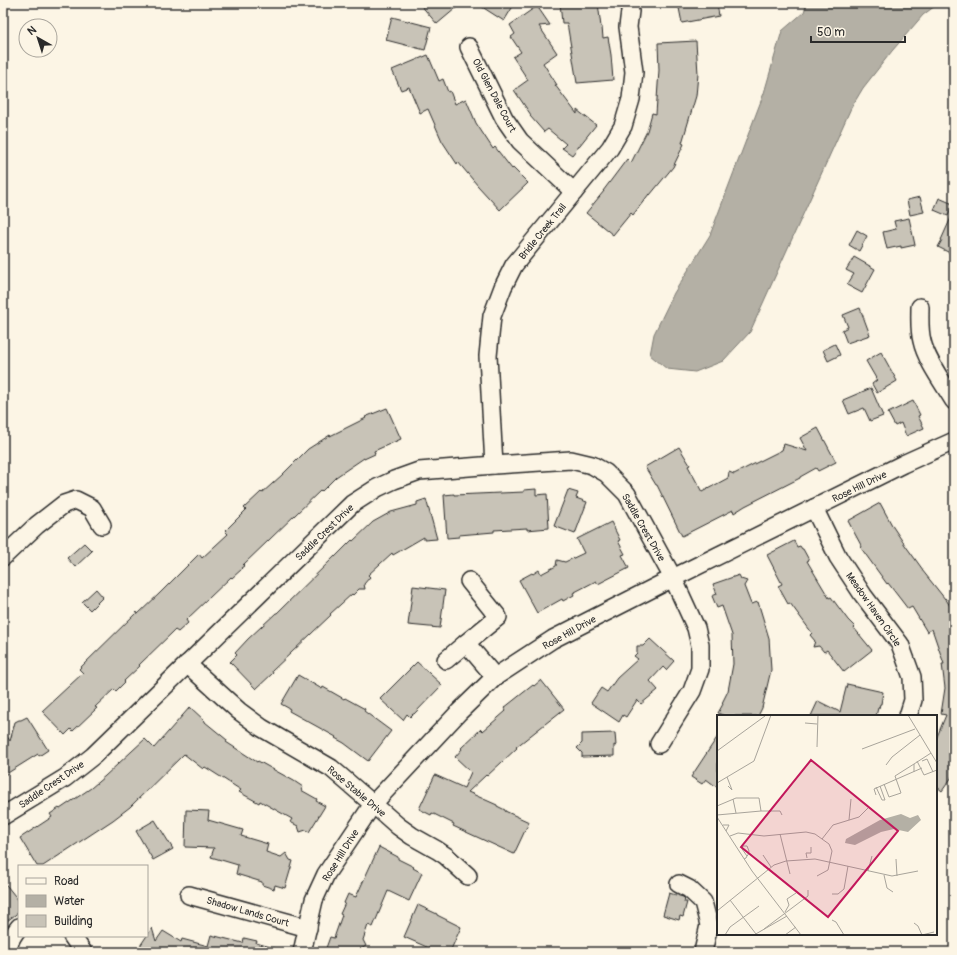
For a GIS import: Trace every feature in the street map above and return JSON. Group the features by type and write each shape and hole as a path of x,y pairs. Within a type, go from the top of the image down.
{"street":[{"name":"Bridle Creek Trail","path":"494,464 488,356 492,316 503,287 514,265 610,148 623,126 631,99 634,72 628,27 630,11"},
{"name":"Old Glen Dale Court","path":"469,47 504,118 520,141 574,192"},
{"path":"920,307 919,323 922,341 927,355 954,401"},
{"name":"Rose Hill Drive","path":"302,952 314,900 326,874 373,804 459,712 495,677 553,639 814,508 954,441"},
{"name":"Saddle Crest Drive","path":"3,816 65,778 93,756 352,504 394,480 419,471 494,464 571,460 592,465 606,472 627,494 673,578 696,628 700,645 700,669 692,691 659,744"},
{"path":"3,557 37,525 64,504 76,500 92,508 102,525"},
{"name":"Meadow Haven Circle","path":"814,508 838,557 900,644 912,677 913,700 908,715"},
{"path":"446,660 498,617 469,581"},
{"path":"466,643 495,677"},
{"name":"Rose Stable Drive","path":"187,664 239,711 262,728 331,768 398,826 412,836 442,853 468,876"},
{"path":"679,884 689,889 703,902 709,925 703,952"},
{"name":"Shadow Lands Court","path":"189,895 308,928"},
{"path":"8,952 11,939 18,928"},
{"path":"73,937 83,952"}],"water":[{"path":"807,3 939,3 923,15 892,51 863,88 851,108 750,332 723,361 695,372 667,369 650,355 654,334 674,293 710,235 764,93 782,31 804,12"}],"building":[{"path":"419,3 462,3 437,24"},
{"path":"476,3 515,3 504,21"},
{"path":"560,3 598,3 603,38 608,37 613,80 577,83 567,23 562,23"},
{"path":"678,3 717,3 719,16 682,23"},
{"path":"537,6 550,25 539,26 557,53 543,63 557,85 555,85 577,114 577,110 596,125 572,155 562,148 566,144 548,129 544,132 530,116 531,115 514,90 528,80 513,57 521,52 511,37 515,34 510,25"},
{"path":"392,17 431,27 425,50 386,40"},
{"path":"696,41 698,74 696,96 682,143 684,144 673,167 633,215 631,213 613,235 586,213 627,159 631,163 647,131 652,113 656,114 659,70 658,43"},
{"path":"428,55 439,81 443,79 455,104 466,99 476,123 493,149 495,147 512,169 513,168 528,183 500,210 458,162 457,164 442,141 428,109 420,113 409,87 401,90 392,70"},
{"path":"920,197 924,212 910,215 907,200"},
{"path":"939,198 953,204 948,216 934,210"},
{"path":"954,211 954,250 952,249 950,253 938,247"},
{"path":"909,218 915,245 887,249 883,232 896,229 894,221"},
{"path":"857,230 867,236 859,251 849,245"},
{"path":"854,257 875,269 862,293 847,285 854,274 846,270"},
{"path":"860,308 870,335 847,343 842,330 848,327 843,315"},
{"path":"835,344 840,355 828,361 823,350"},
{"path":"881,352 897,381 877,393 872,384 877,380 866,361"},
{"path":"871,388 883,416 870,421 864,408 849,414 843,400"},
{"path":"913,401 920,415 918,416 924,428 906,436 901,423 895,426 888,413"},
{"path":"387,408 401,439 374,451 375,454 364,458 336,477 322,491 321,490 243,565 244,566 241,568 242,569 232,578 231,577 186,620 188,623 178,632 175,630 139,665 140,666 116,691 114,689 73,731 71,729 65,735 42,711 83,673 79,669 137,612 138,614 199,554 202,558 228,534 225,531 246,510 244,508 282,475 308,449 330,435 366,418 365,417"},
{"path":"818,428 836,462 818,471 816,468 734,513 733,510 682,536 657,485 645,467 679,447 690,465 688,466 702,492 728,478 729,472 734,474 782,450 784,444 807,451 800,438"},
{"path":"536,489 536,495 547,494 549,528 494,530 494,532 459,535 459,537 447,538 444,495 524,492 524,490"},
{"path":"568,490 578,493 576,498 587,502 575,534 554,526"},
{"path":"426,499 437,539 424,540 424,537 393,555 392,553 368,575 370,577 364,584 365,589 359,589 353,595 352,594 330,614 331,615 272,671 273,673 256,689 230,662 237,655 235,653 335,556 373,522 391,512 417,505 417,502"},
{"path":"880,503 905,545 954,612 954,774 942,791 937,787 937,737 946,715 941,714 945,688 942,664 944,664 932,629 927,632 912,607 908,609 888,583 887,584 861,548 862,547 848,521"},
{"path":"611,522 620,540 618,541 625,554 622,555 629,568 598,584 596,581 573,593 574,595 563,601 562,599 537,613 519,580 539,570 541,574 556,566 557,560 565,562 584,553 577,539"},
{"path":"794,541 797,547 800,546 803,549 809,560 807,561 829,598 831,597 872,650 844,672 827,650 824,652 819,646 813,647 815,641 810,635 812,633 790,603 788,604 778,586 782,584 767,555"},
{"path":"84,543 92,551 75,567 67,558"},
{"path":"739,575 741,579 747,581 744,586 751,604 758,602 769,638 771,670 762,708 758,715 723,715 718,713 728,691 733,664 732,635 722,606 717,608 712,596 717,594 713,584"},
{"path":"413,586 445,590 440,628 408,625"},
{"path":"96,589 103,597 90,610 82,602"},
{"path":"650,639 674,661 666,670 663,667 650,681 658,690 641,704 637,700 626,717 623,715 619,722 591,703 601,688 607,692 617,678 638,659 634,656 637,653 637,646 643,646"},
{"path":"417,662 442,685 414,714 410,717 407,714 403,720 380,699"},
{"path":"298,675 322,689 323,687 365,709 364,711 391,731 368,761 335,738 336,737 289,711 290,709 281,704"},
{"path":"541,680 564,709 516,747 517,748 468,792 529,822 514,854 453,826 454,824 432,813 431,815 419,809 435,775 464,788 471,772 455,757 462,749 461,748 481,729 483,731 506,711 504,708"},
{"path":"847,684 883,692 881,704 876,715 811,715 818,701 840,712"},
{"path":"190,707 205,722 227,740 226,742 257,762 258,761 294,781 303,787 301,790 317,799 316,801 325,806 309,832 306,830 300,832 298,826 290,822 292,819 260,801 259,803 239,792 241,790 205,767 203,769 184,754 130,807 113,820 45,865 36,865 20,838 52,817 50,814 91,788 145,739 154,748"},
{"path":"27,717 48,750 39,756 38,754 3,776 3,730 10,741 15,722"},
{"path":"615,733 616,746 614,745 614,756 582,757 582,753 577,748 582,743 582,734"},
{"path":"717,738 717,787 706,779 702,784 691,777"},
{"path":"186,810 209,811 208,820 243,830 241,836 268,844 266,852 281,857 286,853 290,860 293,861 285,888 275,885 274,889 262,885 262,882 236,874 238,865 211,857 214,848 185,847"},
{"path":"155,820 173,849 153,860 136,831"},
{"path":"379,847 398,857 398,859 422,873 409,901 388,891 373,927 368,925 363,940 366,946 361,949 360,952 338,952 326,948 330,937 334,938 342,915 340,914 348,894 356,897"},
{"path":"3,881 18,900 18,913 3,924"},
{"path":"669,893 683,897 685,899 684,902 687,902 683,917 680,916 679,920 663,915"},
{"path":"418,905 461,927 450,952 427,952 429,948 404,937"},
{"path":"152,928 156,941 163,931 181,942 182,939 208,946 211,935 243,943 244,938 278,949 277,952 136,952 146,937 148,937 148,934"}]}
